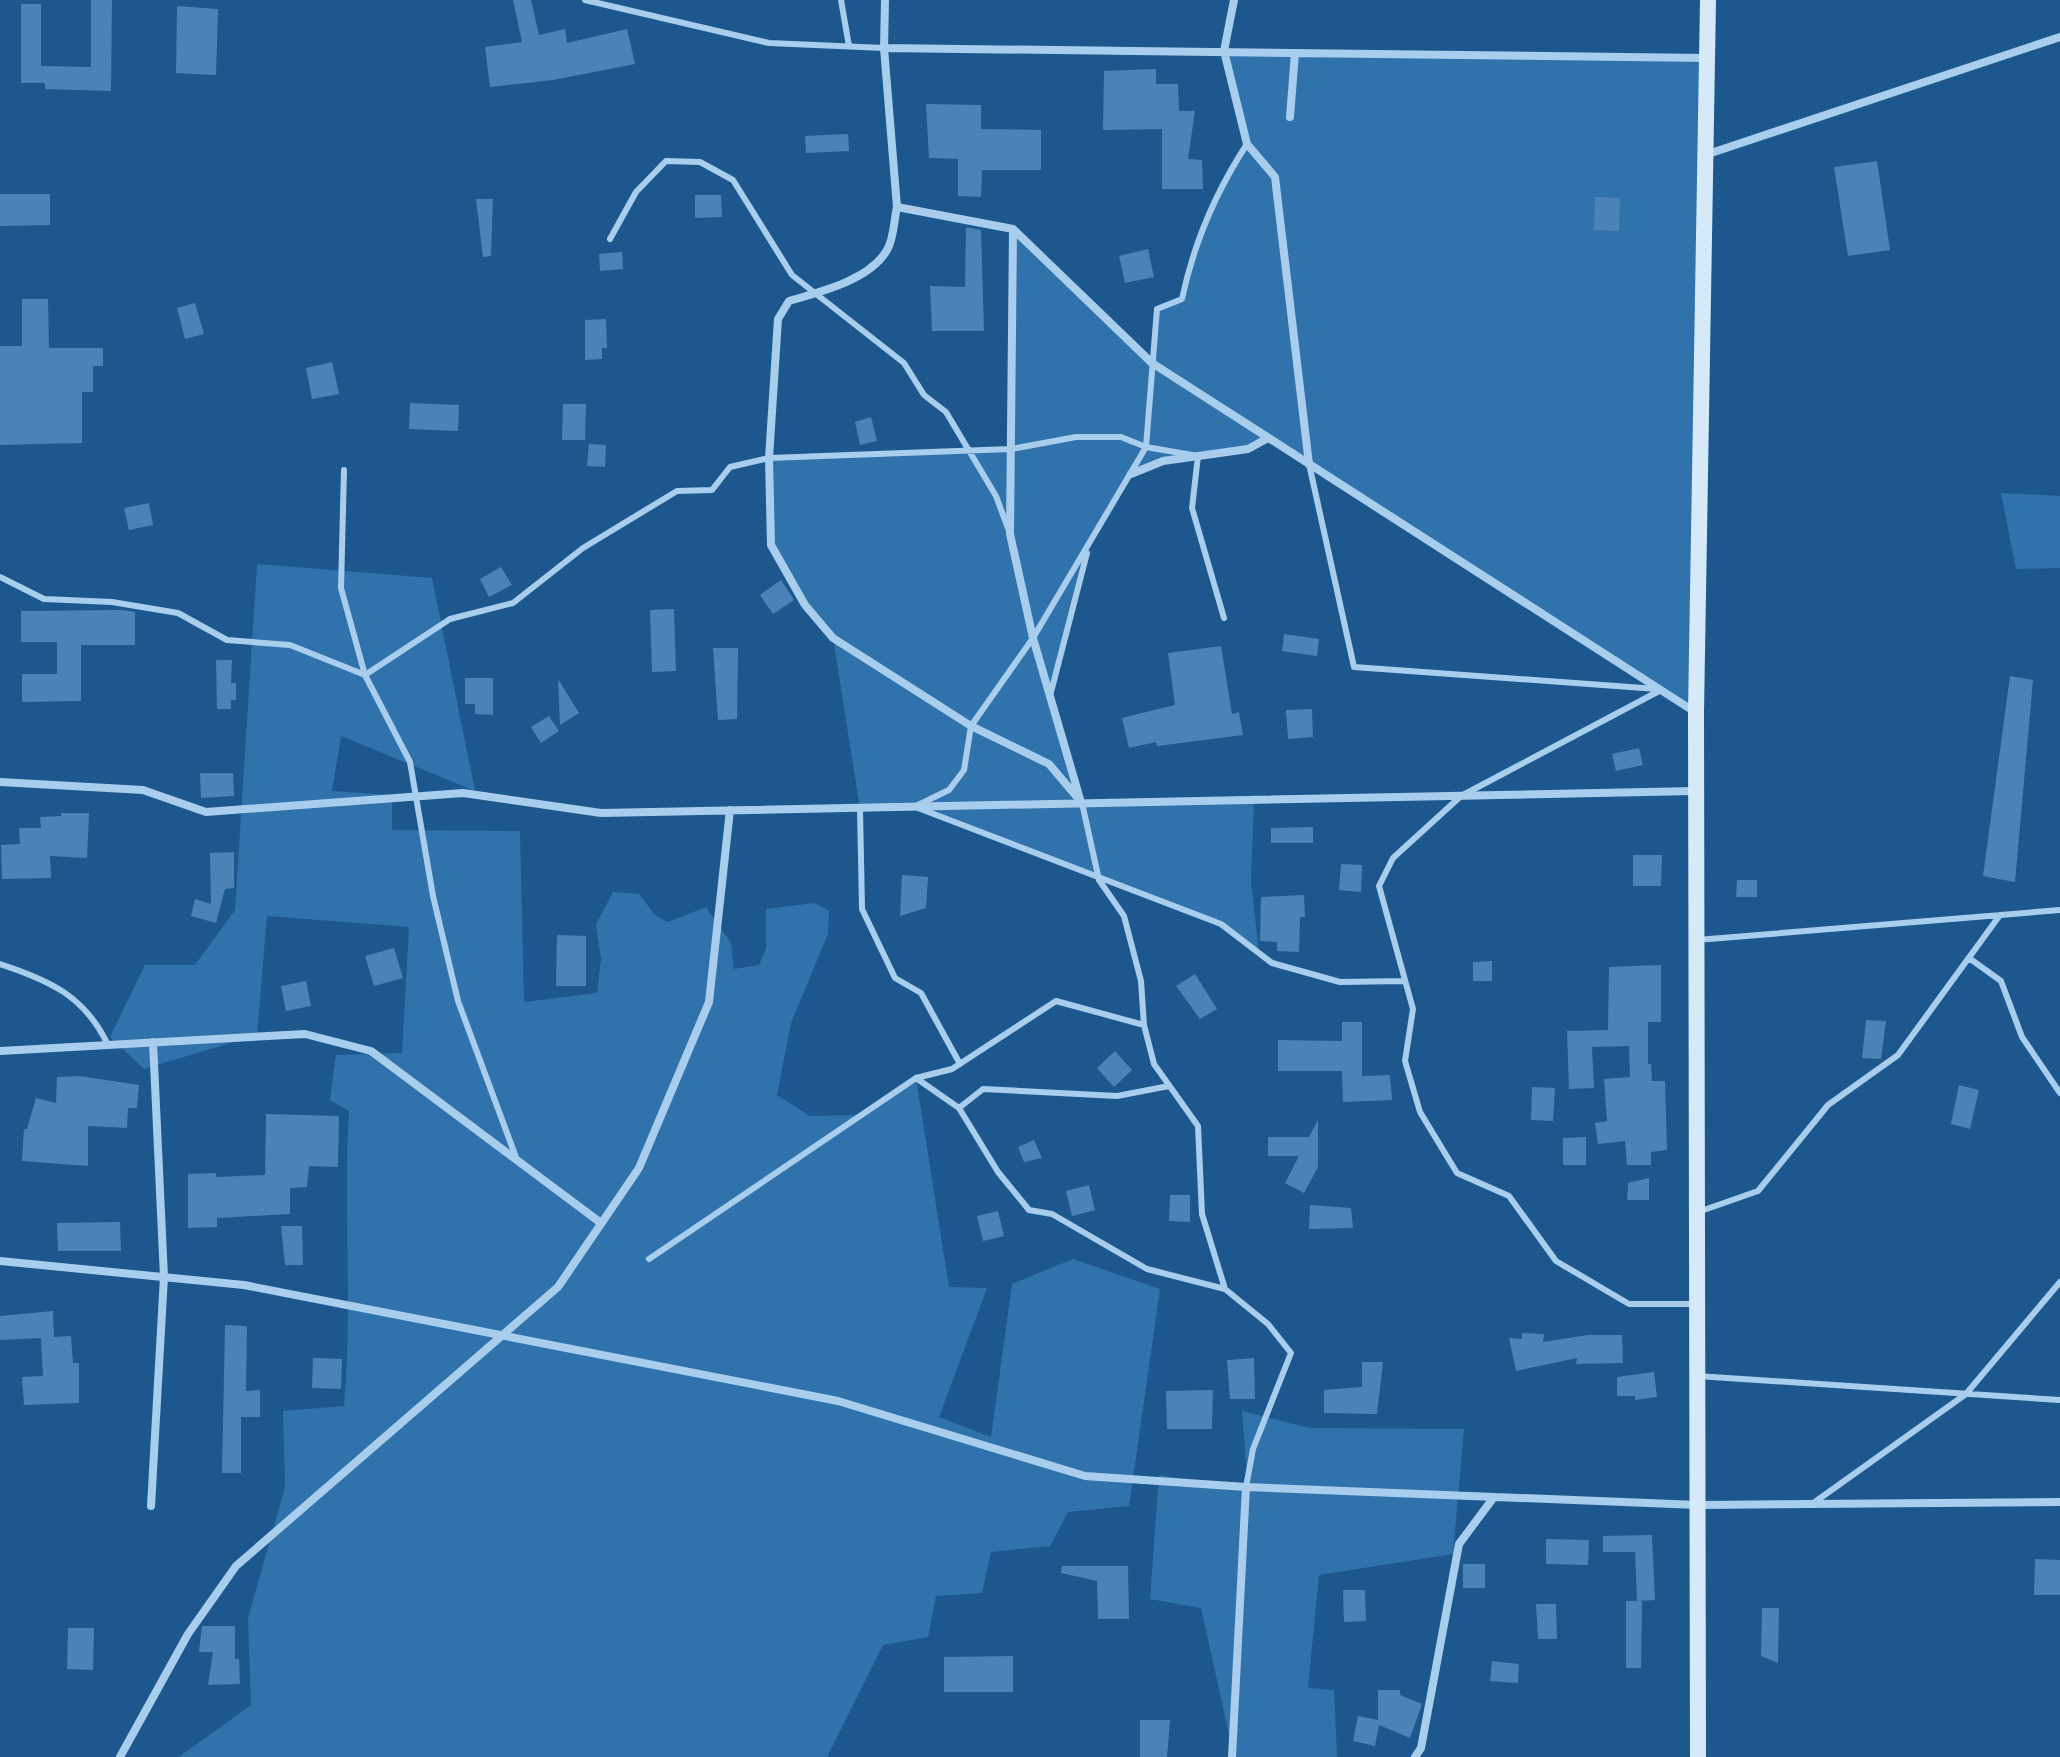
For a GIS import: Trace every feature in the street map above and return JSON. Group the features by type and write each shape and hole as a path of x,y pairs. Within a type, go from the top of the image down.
{"main road":[{"path":"1698,1757 1696,712 1708,0"}],"street":[{"path":"885,0 884,48 897,207 888,249 870,266 819,292 789,301 778,319 769,458 771,545 805,605 833,638 971,726 1049,764 1082,803"},
{"path":"1234,0 1224,51 1247,144 1275,177 1309,464"},
{"path":"1705,155 2060,37"},
{"path":"884,48 1707,58"},
{"path":"1290,117 1295,53"},
{"path":"897,207 1013,229 1152,363 1696,712"},
{"path":"1013,229 1010,534 1033,638 1082,803"},
{"path":"1131,474 1163,461 1248,449 1268,438"},
{"path":"0,782 143,790 206,812 463,793 601,813 1696,791"},
{"path":"120,1757 188,1634 236,1566 558,1287 639,1168 709,1002 730,810"},
{"path":"0,1051 305,1034 371,1051 601,1223"},
{"path":"151,1506 164,1277 153,1042"},
{"path":"0,1261 244,1285 838,1401 1085,1476 1246,1487 1698,1505 2060,1502"},
{"path":"1232,1757 1246,1487"},
{"path":"1415,1757 1421,1748 1459,1544 1494,1497"}],"lane":[{"path":"585,0 769,43 884,48"},
{"path":"841,0 849,46"},
{"path":"915,807 949,790 964,770 971,726 1033,638 1146,447 1157,309 1182,299 1191,256 1221,184 1247,144"},
{"path":"610,239 636,192 666,161 700,162 733,180 792,275 819,292 904,363 924,395 946,412 996,496 1010,534"},
{"path":"365,675 450,619 513,603 583,548 677,491 712,490 730,467 769,458 1011,449 1076,437 1121,437 1146,447 1198,456 1192,508 1224,618"},
{"path":"1309,464 1354,667 1661,690"},
{"path":"344,470 341,588 365,675 410,762 433,896 458,1001 517,1160"},
{"path":"1050,696 1089,544"},
{"path":"0,577 44,599 112,602 178,613 227,640 290,645 365,675"},
{"path":"1661,690 1461,796 1393,858 1379,886 1413,1009 1405,1061 1420,1112 1457,1173 1509,1196 1556,1261 1629,1304 1697,1304"},
{"path":"1082,803 1099,880 1124,916 1141,981 1144,1025 1154,1064 1198,1126 1202,1214 1225,1289"},
{"path":"915,807 1099,880 1221,924 1272,963 1340,982 1405,981"},
{"path":"860,808 862,909 895,978 921,993 960,1064"},
{"path":"1696,940 2060,910"},
{"path":"1697,1212 1758,1191 1828,1105 1898,1055 2000,915"},
{"path":"1969,958 2001,981 2022,1037 2060,1093"},
{"path":"0,964 57,984 97,1021 108,1045"},
{"path":"649,1259 916,1078 960,1064 1056,1001 1144,1025"},
{"path":"916,1078 959,1108 998,1172 1029,1210 1052,1214 1147,1269 1225,1289 1268,1324 1291,1353 1253,1449 1246,1487"},
{"path":"959,1108 983,1089 1117,1096 1169,1086"},
{"path":"1812,1504 1966,1394 2060,1282"},
{"path":"1697,1376 2060,1400"}],"shaded area":[{"path":"1224,51 1707,58 1696,712 1268,438 1248,449 1163,461 1131,474 1089,544 1050,696 1082,803 1254,800 1251,881 1259,953 1221,924 915,807 860,808 833,638 805,605 771,545 769,458 1011,449 1013,229 1151,362 1157,309 1182,298 1207,218 1247,144"},
{"path":"2001,493 2060,496 2060,568 2016,569"},
{"path":"257,564 432,578 475,791 341,736 332,791 392,795 392,830 520,831 524,1002 597,993 601,959 596,924 613,892 639,894 655,915 668,922 706,907 731,943 734,969 759,965 766,948 766,909 814,903 829,911 828,934 791,1023 777,1095 810,1116 861,1115 916,1078 949,1287 987,1288 939,1417 991,1437 1012,1284 1073,1259 1160,1289 1129,1506 1068,1512 1050,1546 991,1552 982,1593 936,1596 928,1637 883,1645 827,1757 179,1757 251,1705 248,1618 285,1487 283,1411 344,1406 348,1332 349,1111 330,1100 336,1055 402,1053 409,927 267,916 257,1035 144,1069 110,1037 145,965 195,965 235,910"},
{"path":"1242,1411 1309,1428 1464,1429 1453,1554 1319,1575 1308,1688 1334,1690 1337,1757 1234,1757 1201,1608 1150,1599 1159,1475 1248,1489"}],"building":[{"path":"91,0 112,0 111,91 45,89 45,83 21,83 21,4 41,4 41,66 91,67"},
{"path":"513,0 531,0 539,35 565,29 567,43 627,29 635,64 553,80 490,87 485,47 522,42"},
{"path":"177,6 218,9 216,75 176,73"},
{"path":"1156,69 1156,84 1178,84 1179,111 1195,111 1188,159 1202,160 1203,189 1162,189 1162,129 1103,130 1104,71"},
{"path":"926,104 981,105 981,129 1041,130 1041,170 982,170 981,197 958,196 958,159 929,158"},
{"path":"848,134 849,151 806,153 805,136"},
{"path":"1877,161 1890,250 1848,256 1834,167"},
{"path":"0,194 50,194 50,225 0,226"},
{"path":"695,195 721,195 722,217 695,218"},
{"path":"1595,197 1620,198 1619,231 1594,230"},
{"path":"476,199 493,199 491,256 483,257"},
{"path":"966,227 981,230 984,331 932,331 930,286 965,287"},
{"path":"1148,249 1154,277 1125,283 1119,256"},
{"path":"622,252 623,269 600,271 599,254"},
{"path":"22,299 48,299 49,348 103,348 103,366 93,366 93,392 82,392 82,443 0,445 0,346 22,346"},
{"path":"195,303 204,334 185,339 177,308"},
{"path":"606,319 607,348 602,348 602,359 585,360 585,320"},
{"path":"332,362 339,394 312,399 306,368"},
{"path":"410,403 459,405 458,431 409,429"},
{"path":"563,404 586,404 585,440 562,440"},
{"path":"871,417 877,441 860,445 855,422"},
{"path":"589,444 606,445 605,467 587,466"},
{"path":"149,503 153,525 129,530 124,508"},
{"path":"501,567 512,585 489,597 480,579"},
{"path":"781,580 794,600 773,614 760,595"},
{"path":"674,609 676,671 652,672 650,610"},
{"path":"21,611 135,612 135,645 81,645 81,701 22,702 22,674 57,674 57,642 21,642"},
{"path":"1284,634 1319,639 1317,656 1282,651"},
{"path":"1221,646 1232,714 1239,712 1243,735 1157,746 1156,742 1129,748 1122,718 1175,705 1168,653"},
{"path":"713,648 738,648 737,719 718,720"},
{"path":"216,660 232,660 231,683 236,683 236,700 231,700 231,709 217,709"},
{"path":"2010,676 2033,680 2015,882 1983,876"},
{"path":"465,678 493,678 493,715 475,714 475,704 465,704"},
{"path":"558,679 579,713 560,725"},
{"path":"1312,709 1313,737 1288,739 1286,710"},
{"path":"549,716 559,731 541,743 531,727"},
{"path":"1639,748 1643,765 1616,771 1612,754"},
{"path":"200,773 233,773 234,796 201,798"},
{"path":"61,813 89,813 87,858 50,856 51,878 2,879 1,845 20,844 19,828 41,828 40,817 61,816"},
{"path":"1313,827 1313,843 1271,843 1271,828"},
{"path":"234,852 234,888 225,889 216,923 191,916 195,899 211,904 210,853"},
{"path":"1633,855 1662,855 1661,886 1633,886"},
{"path":"1341,864 1362,865 1361,892 1339,890"},
{"path":"902,875 928,877 926,908 900,916"},
{"path":"1737,880 1757,880 1757,897 1736,897"},
{"path":"1304,895 1305,917 1300,917 1299,952 1277,951 1277,942 1260,941 1261,897"},
{"path":"557,935 586,936 586,986 556,986"},
{"path":"394,948 403,978 374,986 365,956"},
{"path":"1492,961 1492,981 1473,981 1473,962"},
{"path":"1661,965 1661,1022 1648,1022 1648,1064 1651,1064 1652,1081 1665,1081 1667,1150 1651,1152 1651,1165 1627,1165 1625,1141 1598,1144 1595,1123 1607,1121 1604,1079 1630,1077 1629,1046 1592,1047 1594,1088 1569,1089 1567,1031 1608,1030 1609,967"},
{"path":"1195,974 1217,1009 1200,1019 1176,986"},
{"path":"306,981 311,1006 286,1011 281,986"},
{"path":"1866,1020 1886,1021 1881,1059 1862,1058"},
{"path":"1342,1022 1362,1022 1362,1076 1390,1075 1392,1100 1343,1102 1342,1071 1278,1071 1278,1040 1342,1041"},
{"path":"1115,1051 1132,1070 1114,1087 1097,1068"},
{"path":"79,1076 139,1085 137,1108 128,1108 127,1128 88,1126 88,1166 22,1161 24,1129 27,1129 36,1098 56,1103 57,1077"},
{"path":"1959,1085 1979,1090 1970,1129 1951,1124"},
{"path":"1532,1087 1555,1088 1553,1121 1531,1120"},
{"path":"266,1114 339,1116 338,1167 309,1166 307,1187 290,1188 290,1214 217,1218 217,1227 188,1228 188,1174 216,1173 216,1177 265,1175"},
{"path":"1318,1120 1318,1167 1304,1193 1285,1183 1299,1156 1268,1156 1268,1137 1309,1137"},
{"path":"1586,1137 1586,1165 1563,1165 1563,1138"},
{"path":"1034,1140 1042,1158 1024,1162 1018,1147"},
{"path":"1649,1178 1649,1200 1627,1200 1628,1183"},
{"path":"1089,1185 1095,1210 1072,1216 1066,1191"},
{"path":"1170,1195 1190,1195 1190,1222 1169,1221"},
{"path":"1310,1205 1351,1208 1353,1228 1309,1229"},
{"path":"998,1211 1004,1236 983,1241 977,1216"},
{"path":"120,1222 121,1251 58,1251 57,1223"},
{"path":"281,1226 302,1226 303,1265 285,1265"},
{"path":"53,1311 54,1337 71,1336 73,1363 79,1363 79,1403 24,1405 22,1377 43,1376 41,1338 0,1340 0,1316"},
{"path":"225,1325 247,1326 246,1391 260,1390 260,1417 241,1417 241,1473 222,1473"},
{"path":"1522,1333 1544,1334 1543,1342 1588,1335 1622,1335 1623,1363 1576,1364 1577,1358 1516,1371 1509,1338 1522,1339"},
{"path":"313,1358 342,1359 341,1389 312,1388"},
{"path":"1254,1358 1255,1399 1230,1399 1227,1360"},
{"path":"1362,1362 1383,1362 1377,1414 1324,1413 1324,1390 1362,1387"},
{"path":"1654,1372 1657,1397 1635,1400 1635,1396 1617,1396 1617,1377"},
{"path":"1213,1390 1212,1429 1167,1429 1166,1391"},
{"path":"1652,1535 1655,1600 1637,1601 1635,1552 1603,1552 1603,1536"},
{"path":"1546,1539 1589,1540 1588,1565 1546,1564"},
{"path":"2035,1559 2060,1560 2060,1595 2034,1595"},
{"path":"1463,1564 1485,1564 1485,1588 1463,1588"},
{"path":"1062,1566 1128,1566 1129,1619 1098,1619 1097,1581 1061,1573"},
{"path":"1343,1590 1365,1590 1366,1621 1344,1622"},
{"path":"1626,1601 1642,1601 1641,1668 1626,1668"},
{"path":"1536,1604 1556,1604 1557,1639 1538,1639"},
{"path":"1762,1608 1779,1608 1778,1663 1761,1656"},
{"path":"202,1626 235,1626 235,1659 239,1659 240,1684 208,1685 213,1652 199,1652"},
{"path":"68,1628 94,1628 93,1670 67,1669"},
{"path":"1013,1656 1013,1692 944,1692 944,1657"},
{"path":"1492,1661 1519,1664 1518,1683 1490,1681"},
{"path":"1378,1690 1400,1690 1400,1695 1422,1704 1410,1738 1379,1725 1375,1746 1353,1741 1358,1716 1378,1720"},
{"path":"1140,1720 1170,1720 1167,1757 1140,1757"}]}
